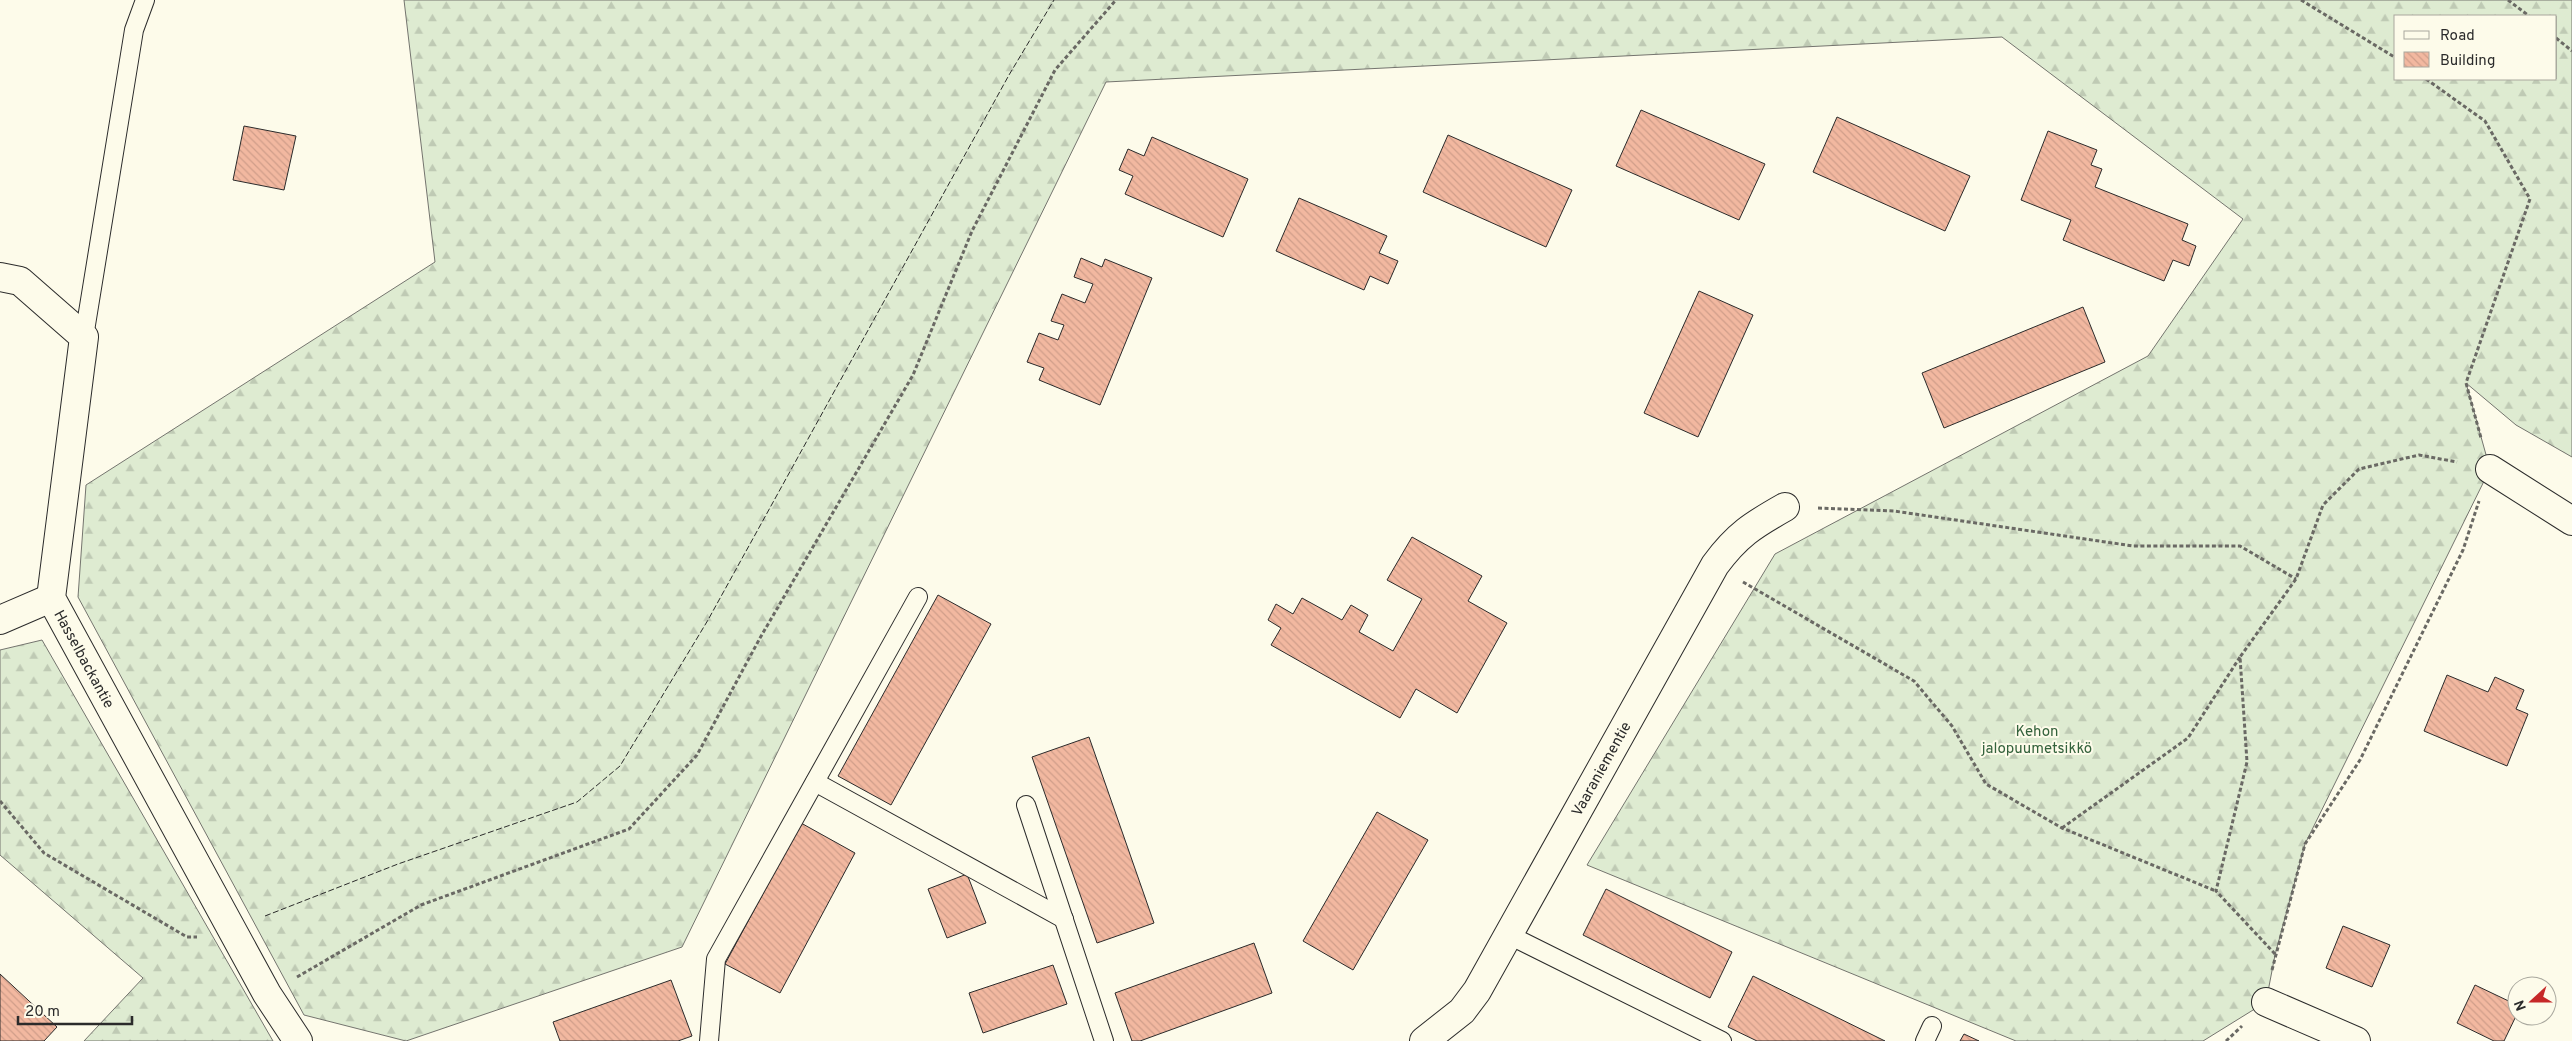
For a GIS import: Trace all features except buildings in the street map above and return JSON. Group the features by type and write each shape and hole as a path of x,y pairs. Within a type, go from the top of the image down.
{"street":[{"path":"0,277 20,281 84,337"},
{"name":"Hasselbackantie","path":"84,337 51,598 268,994 298,1041"},
{"path":"2490,469 2572,521"},
{"name":"Vaaraniementie","path":"1424,1041 1462,1011 1477,991 1715,565 1732,541 1785,506"},
{"path":"0,620 51,598"},
{"path":"2266,1002 2356,1041"}],"lane":[{"path":"84,337 134,30 145,0"},
{"path":"709,1041 716,959 918,597"},
{"path":"815,782 1064,919"},
{"path":"1026,804 1104,1041"},
{"path":"1509,935 1722,1041"}],"path":[{"path":"268,994 421,905 629,829 697,755 760,638 913,375 972,231 1055,70 1116,0"},
{"path":"2301,0 2394,57"},
{"path":"2508,0 2527,15"},
{"path":"2557,39 2572,52"},
{"path":"2266,1002 2275,955 2305,844 2360,760 2382,717 2463,550 2490,469 2466,382 2530,199 2486,121 2427,80"},
{"path":"2062,828 2188,738 2240,657 2296,579 2323,505 2359,469 2419,454 2490,469"},
{"path":"1785,506 1894,511 2133,546 2240,546 2296,579"},
{"path":"1715,565 1914,681 1952,726 1986,784 2062,828 2216,891 2275,955"},
{"path":"2216,891 2247,762 2240,657"},
{"path":"0,801 44,853 186,937 238,939"}],"green space":[{"name":"Kehon jalopuumetsikkö","path":"404,0 2572,0 2572,457 2516,425 2466,383 2490,469 2305,844 2275,955 2266,1002 2203,1041 2016,1041 1587,865 1775,554 2148,356 2243,219 2002,37 1106,82 682,947 406,1041 304,1015 78,597 86,485 435,262"},
{"path":"42,640 273,1041 84,1041 143,978 0,855 0,650"}],"fence":[{"path":"265,916 398,864 577,802 620,766 708,620 1009,75 1054,0"}]}
